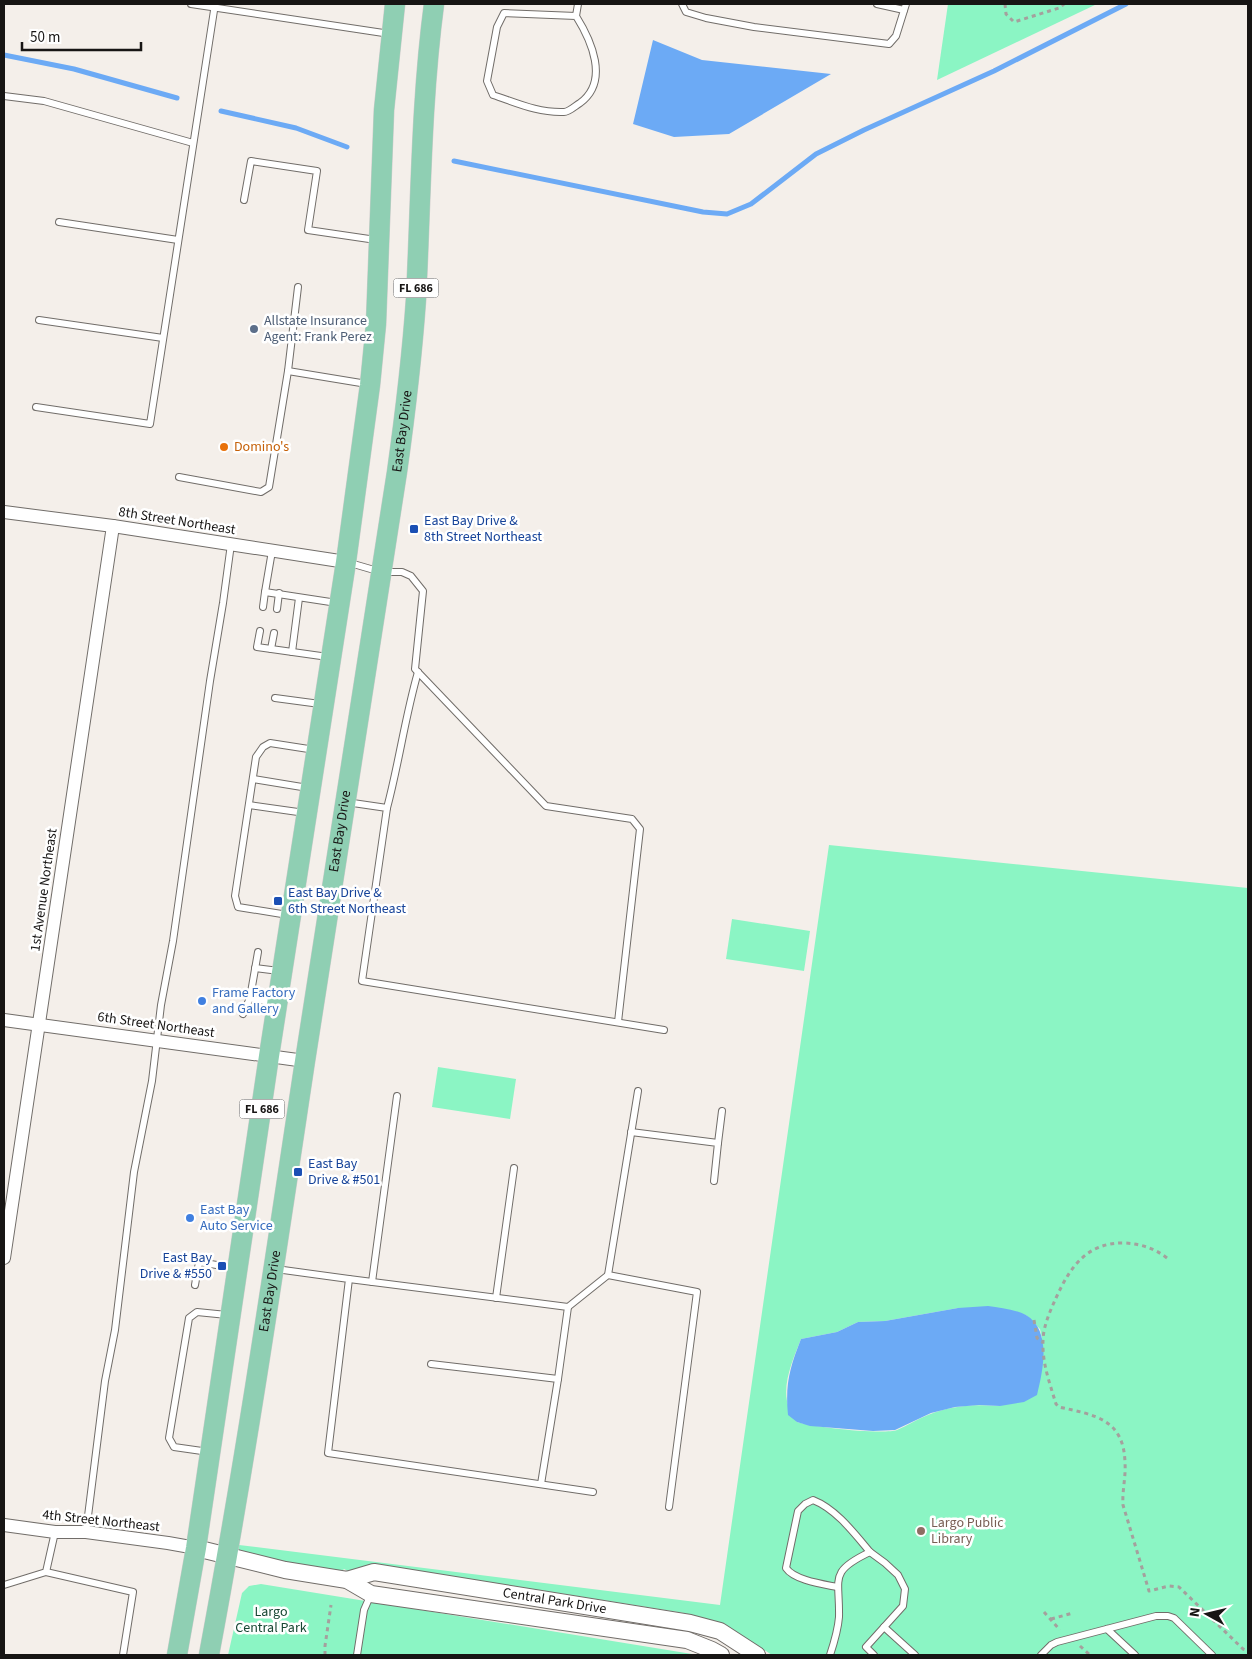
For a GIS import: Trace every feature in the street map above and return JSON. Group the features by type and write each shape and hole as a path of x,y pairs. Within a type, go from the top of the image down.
{"main road":[{"name":"FL 686","path":"177,1655 196,1548 269,1056 346,562 370,385 376,324 384,110 395,4"},
{"name":"East Bay Drive","path":"209,1655 232,1531 274,1268 397,472 416,300 423,125 429,40 434,4"}],"street":[{"name":"8th Street Northeast","path":"4,512 113,526 346,562"},
{"name":"1st Avenue Northeast","path":"4,1258 113,526"},
{"name":"6th Street Northeast","path":"4,1020 305,1061"},
{"name":"4th Street Northeast","path":"4,1525 55,1532 86,1532 168,1542 196,1548"},
{"name":"Central Park Drive","path":"196,1548 285,1570 347,1580 371,1594 687,1640 721,1655"},
{"name":"Central Park Drive","path":"347,1580 374,1572 690,1624 720,1632 757,1655"}],"lane":[{"path":"191,4 214,5 391,34"},
{"path":"576,16 504,13 497,27 487,81 493,95 535,110 566,112 583,101 594,85 597,64 586,31 576,16 578,4"},
{"path":"682,4 686,12 706,18 754,27 889,44 896,36 905,7 877,4"},
{"path":"36,407 150,424 214,5"},
{"path":"4,96 44,101 193,144"},
{"path":"244,200 251,161 318,171 308,230 379,241"},
{"path":"59,222 178,240"},
{"path":"179,477 262,492 269,487 288,371 298,287"},
{"path":"38,320 163,338"},
{"path":"288,371 370,385"},
{"path":"86,1532 134,1172 152,1081 231,544"},
{"path":"263,607 272,551"},
{"path":"346,562 381,572 402,572 411,576 423,591 415,668 546,806 632,819 640,829 618,1022"},
{"path":"265,592 339,603"},
{"path":"277,610 279,594"},
{"path":"292,652 299,598"},
{"path":"260,630 257,648 331,657"},
{"path":"271,649 274,633"},
{"path":"418,672 407,709 387,808 362,982 664,1030"},
{"path":"275,698 324,705"},
{"path":"291,916 238,907 235,896 256,757 270,743 317,750"},
{"path":"253,779 311,788"},
{"path":"345,802 387,808"},
{"path":"249,805 307,814"},
{"path":"243,1014 250,998 258,952"},
{"path":"255,968 283,972"},
{"path":"250,998 278,1004"},
{"path":"541,1484 568,1307 608,1275 638,1091"},
{"path":"372,1282 397,1096"},
{"path":"714,1181 722,1112"},
{"path":"631,1132 718,1143"},
{"path":"496,1298 514,1168"},
{"path":"195,1285 199,1262 238,1268"},
{"path":"274,1268 349,1280 568,1307"},
{"path":"608,1275 697,1292 669,1507"},
{"path":"349,1280 328,1453 593,1492"},
{"path":"210,1452 174,1447 169,1438 189,1318 197,1312 231,1315"},
{"path":"431,1364 558,1379"},
{"path":"837,1588 796,1577 789,1573 786,1568 798,1511 805,1504 813,1500 822,1504 844,1523 870,1552 898,1575 905,1589 903,1606 866,1647 874,1655"},
{"path":"46,1572 55,1532"},
{"path":"830,1655 839,1618 837,1588 840,1574 850,1561 870,1552"},
{"path":"4,1586 46,1572 133,1592 123,1655"},
{"path":"357,1655 364,1610 371,1594"},
{"path":"1042,1655 1051,1645 1057,1642 1156,1616 1174,1618 1212,1655"},
{"path":"884,1626 915,1655"},
{"path":"1107,1629 1135,1655"}],"path":[{"path":"1005,4 1006,14 1014,22 1059,8 1064,4"},
{"path":"1167,1258 1156,1250 1131,1243 1104,1245 1088,1253 1069,1272 1052,1305 1044,1332 1044,1360 1056,1404 1059,1407 1108,1422 1121,1437 1125,1462 1122,1492 1123,1505 1149,1591 1169,1586 1179,1587 1243,1649 1248,1651"},
{"path":"1034,1320 1037,1338 1043,1342"},
{"path":"325,1655 331,1604"},
{"path":"1044,1612 1060,1630"},
{"path":"1051,1619 1073,1613"},
{"path":"1080,1646 1090,1655"}],"green space":[{"path":"948,4 1097,4 937,80"},
{"path":"829,845 1248,888 1248,1655 772,1655 725,1625 684,1613 375,1564 348,1571 344,1569 342,1571 287,1562 237,1550 239,1545 720,1605","holes":["958,1308 1026,1315 1040,1329 1042,1338 1000,1406 973,1405 955,1407 924,1417 897,1430 878,1432 832,1428 797,1422 787,1401 788,1377 801,1339 837,1332 858,1322 885,1321"]},
{"path":"732,919 810,931 804,971 726,959"},
{"path":"438,1067 516,1079 510,1119 432,1107"},
{"name":"Largo Central Park","path":"261,1584 699,1655 228,1655 242,1593 249,1586"}],"water":[{"path":"653,40 702,60 831,74 729,134 674,137 633,124"},
{"path":"988,1306 1022,1313 1034,1322 1040,1331 1044,1352 1037,1395 1024,1402 1000,1406 955,1407 931,1413 895,1430 873,1431 810,1426 797,1422 788,1415 787,1394 789,1376 801,1339 837,1332 858,1322 885,1321 958,1308"}],"waterway":[{"path":"454,161 703,212 727,214 751,204 816,154 994,71 1126,4"},
{"path":"4,55 74,69 177,98"},
{"path":"221,111 296,128 347,147"}],"place":[{"name":"Allstate Insurance Agent: Frank Perez","path":"254,329"},
{"name":"Domino's","path":"224,447"},
{"name":"East Bay Drive & 8th Street Northeast","path":"414,529"},
{"name":"East Bay Drive & 6th Street Northeast","path":"278,901"},
{"name":"Frame Factory and Gallery","path":"202,1001"},
{"name":"East Bay Drive & #501","path":"298,1172"},
{"name":"East Bay Auto Service","path":"190,1218"},
{"name":"East Bay Drive & #550","path":"222,1266"},
{"name":"Largo Public Library","path":"921,1531"}]}
